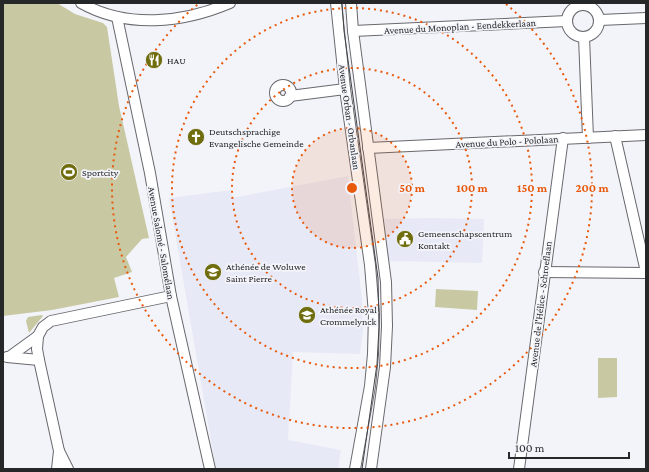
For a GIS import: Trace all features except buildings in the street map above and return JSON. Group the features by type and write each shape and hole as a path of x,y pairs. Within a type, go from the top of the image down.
{"street":[{"path":"81,3 117,17 155,20 193,16 230,3"},
{"name":"Avenue Orban - Orbanlaan","path":"336,3 345,89 370,265 374,314 373,354 370,386 355,469"},
{"name":"Avenue Orban - Orbanlaan","path":"351,3 353,31 386,282 387,326 383,387 371,469"},
{"path":"583,4 596,10 600,20 596,31 584,37 574,34 567,21 570,11 583,4"},
{"name":"Avenue Salomé - Salomélaan","path":"117,17 148,166 171,296 210,469"},
{"path":"600,20 646,18"},
{"name":"Avenue du Monoplan - Eendekkerlaan","path":"353,31 567,21"},
{"path":"584,37 588,138"},
{"path":"290,96 345,89"},
{"name":"Avenue du Polo - Pololaan","path":"368,148 646,135"},
{"path":"544,272 646,272 615,136"},
{"name":"Avenue de l'Hélice - Schroeflaan","path":"519,469 563,138"},
{"path":"68,469 59,452 37,349 38,336 43,327 51,321 171,296"},
{"path":"6,357 38,336"},
{"path":"6,357 39,360"},
{"path":"57,469 59,452"}],"shaded area":[{"name":"Athénée Royal Crommelynck","path":"348,176 362,300 363,330 360,354 293,352 288,440 341,450 338,469 216,469 169,198 231,190 232,198"},
{"path":"381,219 484,219 482,263 386,261"}],"green space":[{"name":"Sportcity","path":"3,3 57,3 75,14 103,23 107,27 119,106 149,238 142,239 126,257 132,272 114,278 119,297 52,310 3,316"},
{"path":"436,289 478,291 477,310 435,307"},
{"path":"43,316 29,333 26,321 28,317"},
{"path":"598,358 617,358 617,397 598,398"}],"tram line":[{"path":"342,3 344,31 378,278 379,327 377,364 362,469"}],"place":[{"name":"HAU","path":"154,60"},
{"name":"Deutschsprachige Evangelische Gemeinde","path":"196,137"},
{"name":"Sportcity","path":"69,172"},
{"name":"Gemeenschapscentrum Kontakt","path":"405,239"},
{"name":"Athénée de Woluwe Saint Pierre","path":"213,272"},
{"name":"Athénée Royal Crommelynck","path":"307,315"}]}
